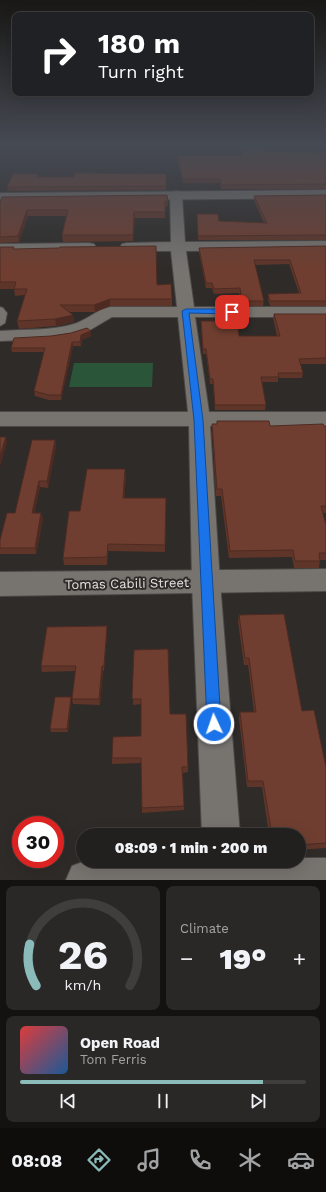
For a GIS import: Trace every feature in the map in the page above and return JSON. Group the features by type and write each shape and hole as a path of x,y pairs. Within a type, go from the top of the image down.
{"street":[{"path":"0,196 326,194"},
{"path":"176,195 178,246 199,420 206,582 221,828"},
{"path":"116,247 326,245"},
{"path":"0,248 101,247"},
{"path":"0,336 59,332 80,328 90,324 103,314 110,312 326,312"},
{"path":"0,419 326,419"},
{"name":"Tomas Cabili Street","path":"0,584 326,580"},
{"path":"86,880 226,870 326,877"}],"lane":[{"path":"0,310 2,313 0,322"}],"green space":[{"path":"74,363 153,363 152,387 69,387"}],"building":[{"path":"167,195 168,201 165,201 165,212 134,212 133,235 62,235 68,210 27,210 18,236 0,237 0,202 2,197"},
{"path":"326,195 326,235 198,236 197,214 218,214 219,221 267,223 254,196"},
{"path":"156,246 157,285 171,284 172,299 110,299 94,305 60,305 73,315 55,319 17,321 27,289 14,289 16,282 0,282 0,247 14,247 13,249"},
{"path":"326,246 326,301 270,301 268,294 301,293 290,260 254,260 264,301 242,301 240,288 214,289 212,283 206,283 199,248"},
{"path":"274,314 326,314 326,358 299,359 303,373 278,373 279,377 261,377 266,405 215,405 213,379 210,379 206,349 203,349 201,321 237,321 239,336 280,336"},
{"path":"87,328 91,331 81,335 80,342 72,342 61,395 49,395 34,391 45,348 11,348 14,338 51,336 71,333"},
{"path":"217,421 269,421 270,426 323,424 326,426 326,506 321,506 326,525 326,553 319,553 320,561 295,561 293,550 230,551 222,489 217,489 212,424 217,424"},
{"path":"0,437 6,437 0,456"},
{"path":"32,440 55,440 47,481 39,481 32,513 41,513 35,548 0,548 0,540 7,513 15,513"},
{"path":"87,469 125,469 123,498 166,498 165,545 108,544 107,557 63,558 69,511 80,511"},
{"path":"284,614 302,711 314,710 326,767 326,843 306,844 306,828 271,828 263,781 248,781 240,712 256,712 249,658 245,658 239,615"},
{"path":"107,626 104,666 102,666 99,699 72,699 76,666 41,666 47,627"},
{"path":"168,649 170,714 186,714 188,767 182,767 184,806 142,808 141,758 112,758 113,737 141,736 141,699 132,699 134,650"},
{"path":"55,697 71,697 67,729 50,729"}],"route":[{"path":"214,724 199,420 186,311 232,312"}]}
